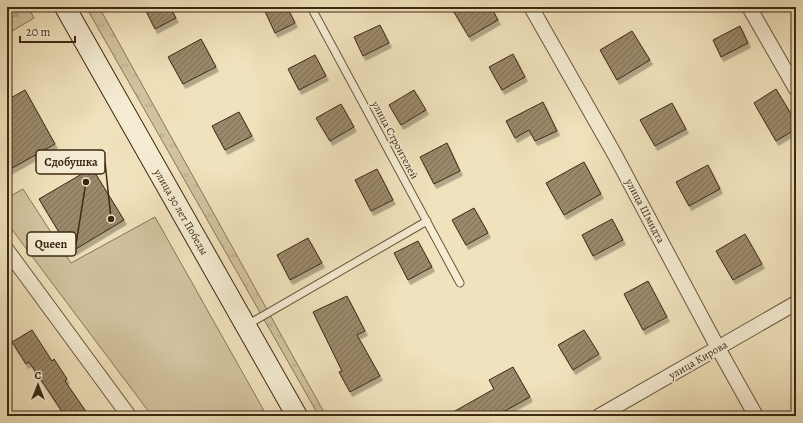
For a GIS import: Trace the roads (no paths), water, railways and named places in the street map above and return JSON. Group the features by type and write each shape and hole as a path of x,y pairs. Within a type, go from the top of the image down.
{"street":[{"name":"улица 30 лет Победы","path":"65,7 297,416"},
{"name":"улица Шмидта","path":"531,7 615,155 756,416"},
{"path":"749,7 796,89"},
{"path":"7,250 130,416"},
{"name":"улица Кирова","path":"599,416 796,303"}],"lane":[{"name":"улица Строителей","path":"311,7 460,283"},
{"path":"246,326 427,221"}],"place":[{"name":"Queen","path":"86,182"},
{"name":"Сдобушка","path":"111,219"}]}
